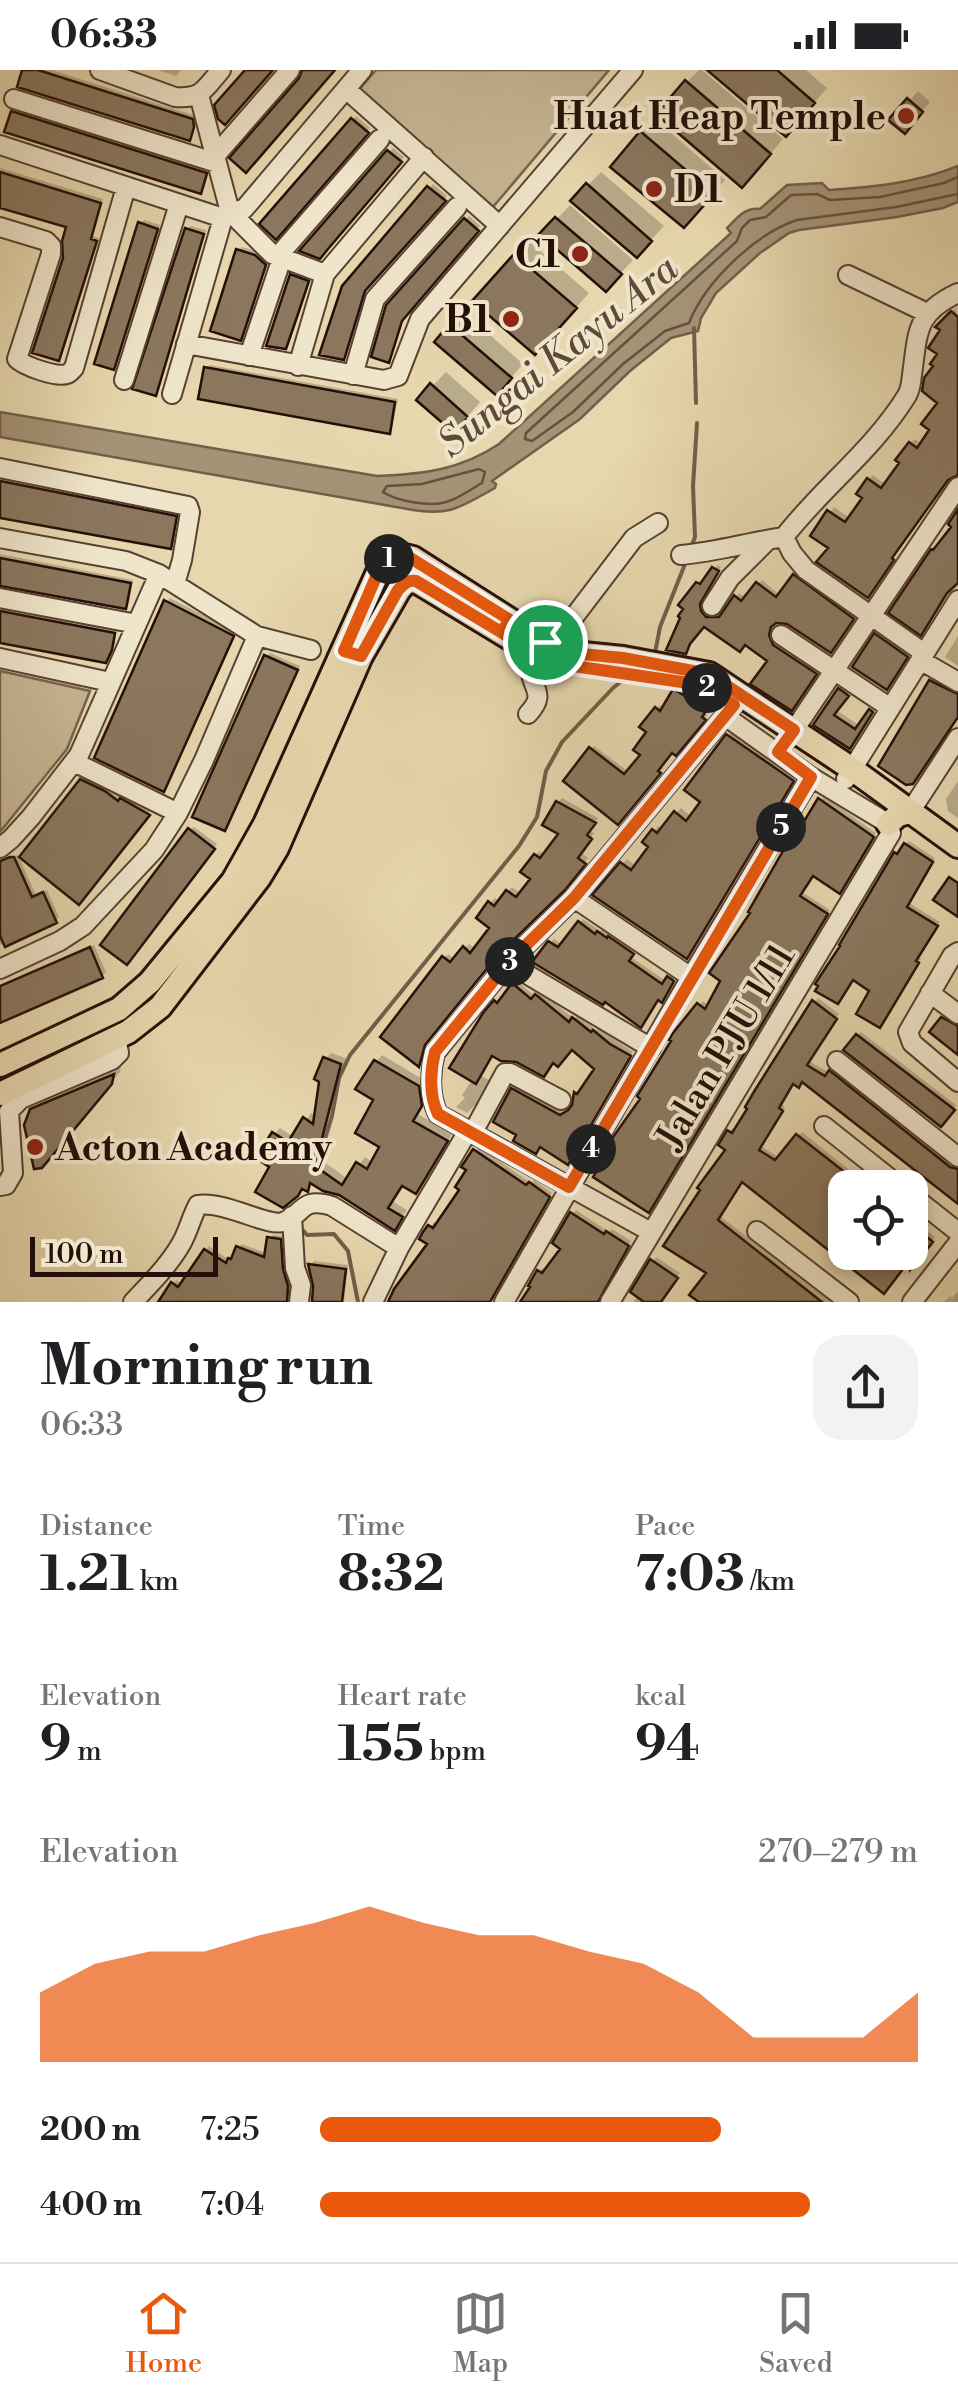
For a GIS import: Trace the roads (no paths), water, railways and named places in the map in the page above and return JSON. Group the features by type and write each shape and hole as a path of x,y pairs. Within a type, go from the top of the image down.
{"main road":[{"path":"0,1094 116,1038 160,1008 259,878 277,848 353,654 379,570 397,554 413,558 541,648 646,670 709,674 786,741"},
{"path":"0,1065 119,1009 150,982 233,880 353,654"},
{"path":"680,675 702,685 730,710 849,774 852,783 871,784 958,846"},
{"path":"888,824 898,815 910,812"}],"street":[{"path":"100,70 175,96 199,95 221,70"},
{"path":"216,159 290,70"},
{"path":"227,215 244,209 362,70"},
{"path":"186,344 384,380 398,376 420,318 633,70"},
{"path":"346,89 500,226"},
{"path":"172,394 227,215 199,95"},
{"path":"14,99 216,159"},
{"path":"249,356 280,257 380,140"},
{"path":"0,145 179,204 227,215 272,254 324,274"},
{"path":"298,366 324,274 424,158"},
{"path":"0,227 51,246 16,359 21,364 69,374 74,368 126,187"},
{"path":"124,380 179,204"},
{"path":"353,375 375,299 457,207"},
{"path":"848,275 927,312"},
{"path":"712,606 730,578 743,580 776,538 880,431 909,393 918,332 927,312 958,293"},
{"path":"0,468 188,506 190,512 167,579 137,624 74,762 0,848"},
{"path":"888,824 811,777 786,741 958,487"},
{"path":"528,714 538,700 530,668 541,648 564,630 634,538 658,523"},
{"path":"0,538 126,561 167,579 257,636 311,650"},
{"path":"689,554 728,550 776,538"},
{"path":"776,538 806,570 958,682"},
{"path":"0,598 137,624"},
{"path":"849,774 919,654 958,600"},
{"path":"780,635 882,703"},
{"path":"2,962 60,942 83,926 154,850 178,813 204,760 257,636"},
{"path":"0,658 110,682"},
{"path":"651,1232 438,1114 432,1101 433,1061 435,1052 508,963 574,898 730,710"},
{"path":"910,812 952,760 958,738"},
{"path":"74,762 178,813"},
{"path":"504,1302 811,777"},
{"name":"Jalan PJU 1/11","path":"610,1302 888,841 892,833 888,824"},
{"path":"574,898 692,977"},
{"path":"958,952 910,1026 908,1038 958,1082"},
{"path":"508,963 651,1048"},
{"path":"930,992 958,1014"},
{"path":"0,1186 6,1185 13,1174 9,1111 22,1099 112,1060 119,1053 116,1038"},
{"path":"838,1062 958,1157"},
{"path":"373,1302 399,1248 505,1073 561,1100"},
{"path":"824,1126 879,1170"},
{"path":"133,1302 182,1243 198,1206 216,1205 283,1222 300,1208 322,1203 399,1248"},
{"path":"928,1208 958,1232"},
{"path":"292,1216 300,1302"},
{"path":"757,1231 850,1302"},
{"path":"912,1302 958,1243"}],"water":[{"path":"958,166 958,202 943,208 789,233 716,293 698,331 671,338 580,419 492,481 495,488 456,508 438,512 413,510 0,437 0,412 377,476 456,465 499,444 731,233 727,228 738,217 760,209 787,185 822,183 829,190 878,186"}],"waterway":[{"path":"694,328 696,403"},
{"path":"690,550 695,537 697,423"},
{"path":"655,653 660,627 687,559"},
{"path":"315,1172 339,1078 350,1055 519,846 537,817 546,771 562,742 636,669"},
{"path":"301,1228 307,1235 334,1234 348,1251 358,1302"}],"place":[{"name":"Huat Heap Temple","path":"906,116"},
{"name":"D1","path":"654,189"},
{"name":"C1","path":"580,254"},
{"name":"B1","path":"511,319"},
{"name":"Acton Academy","path":"35,1147"}],"water label":[{"name":"Sungai Kayu Ara","path":"557,355"}]}
